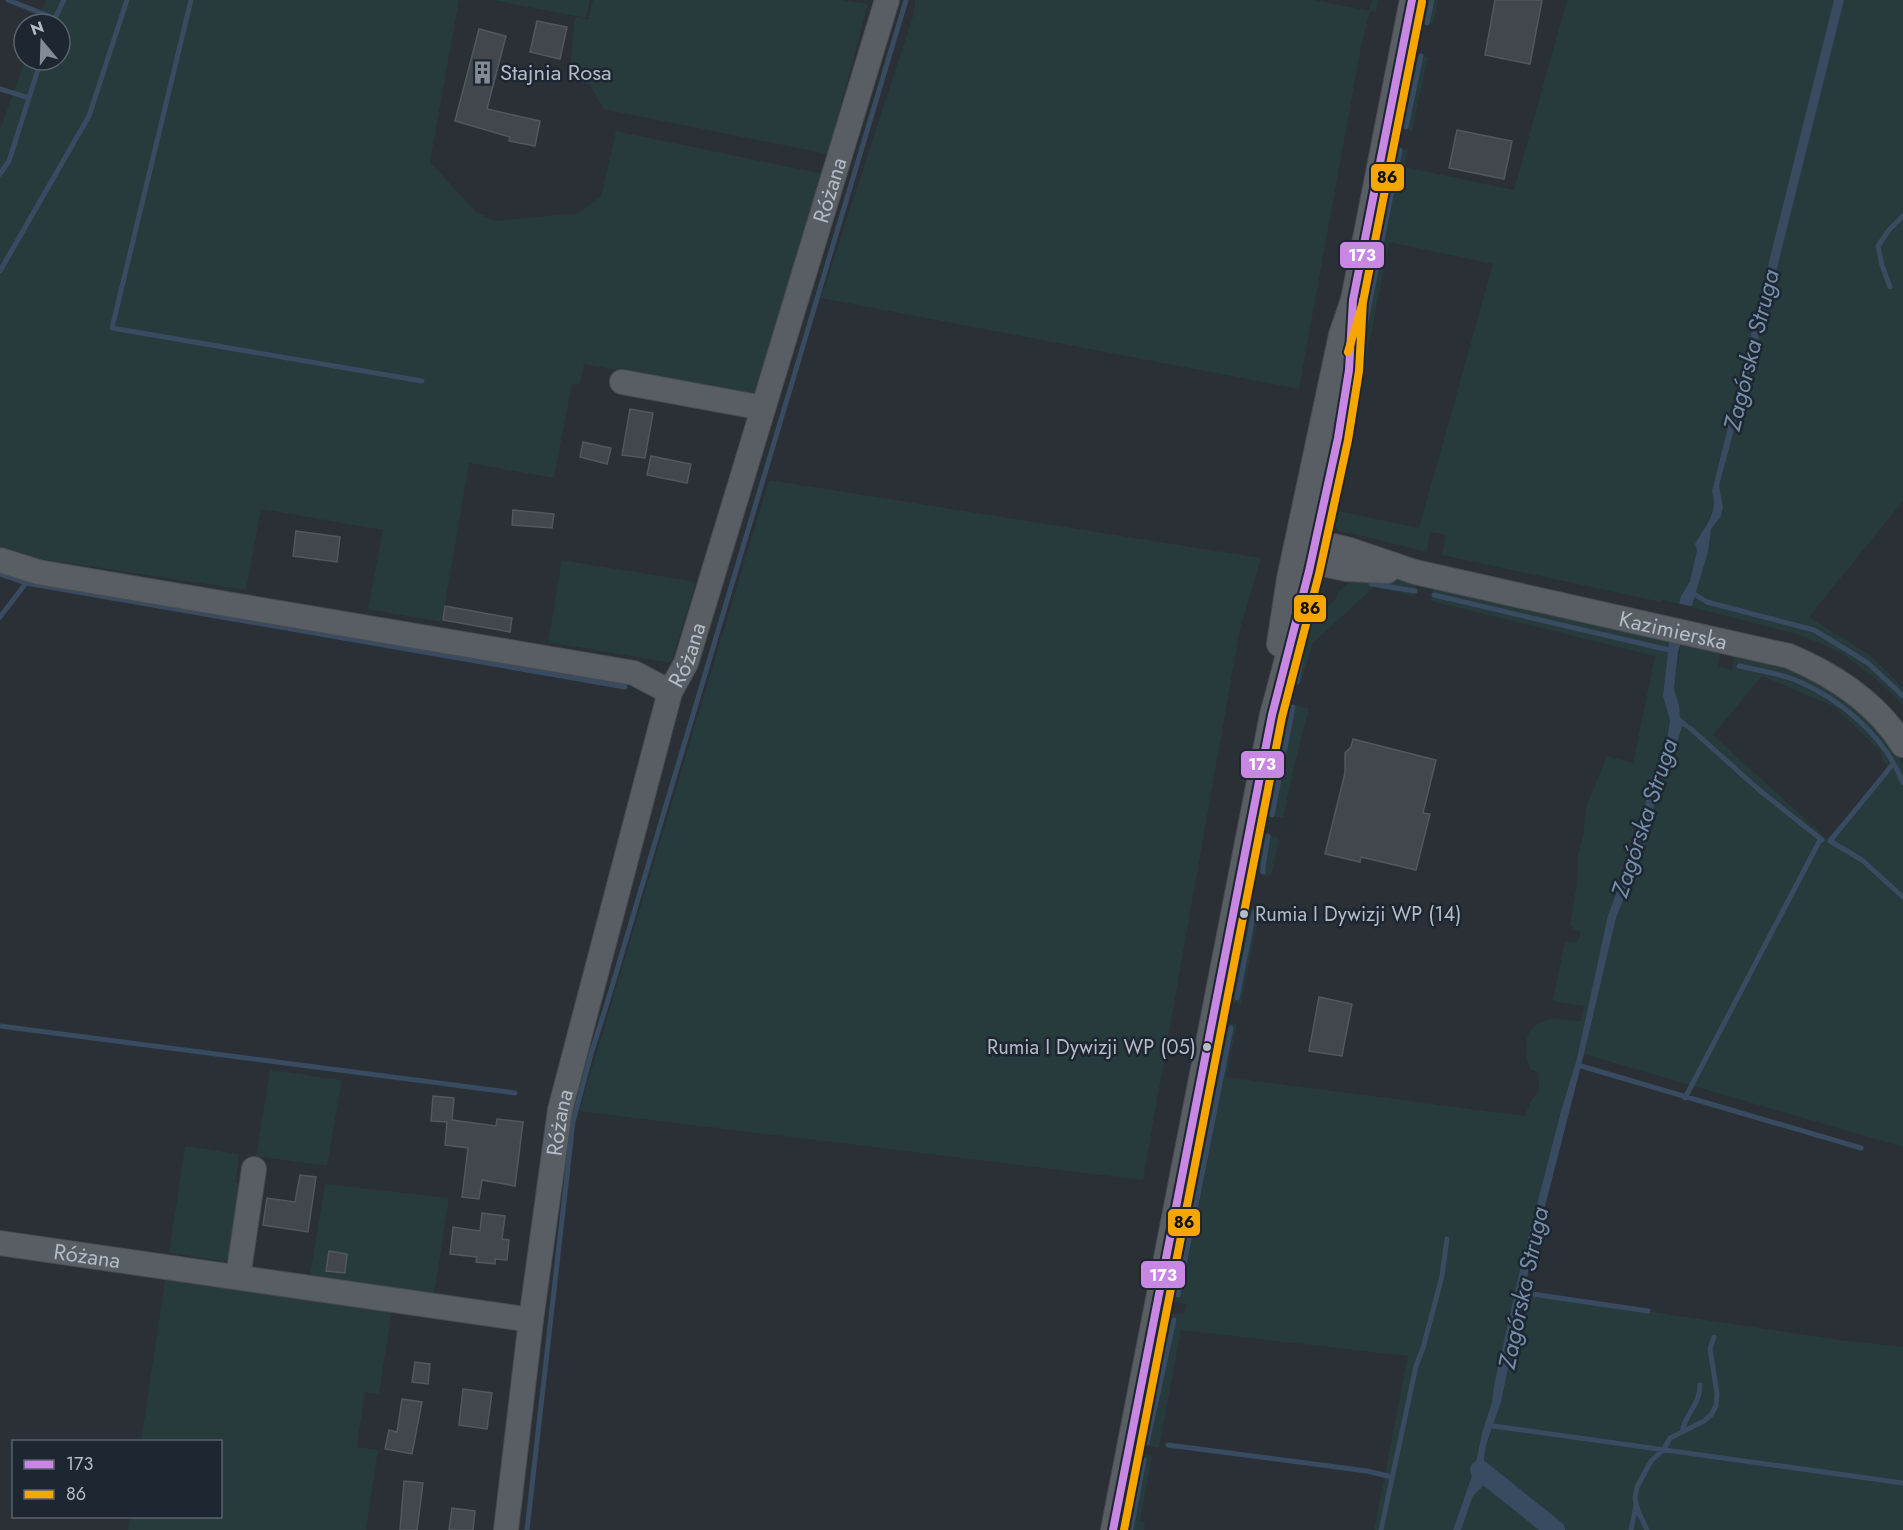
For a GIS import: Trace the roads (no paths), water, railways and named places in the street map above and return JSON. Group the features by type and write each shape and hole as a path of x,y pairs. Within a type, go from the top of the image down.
{"street":[{"name":"Różana","path":"506,1530 531,1320 560,1110 670,692 686,663 887,0"},
{"path":"1113,1530 1272,715 1281,625 1308,551 1341,334 1353,300 1412,0"},
{"path":"622,382 763,408"},
{"name":"Kazimierska","path":"1308,551 1350,550 1415,572 1695,633 1789,656 1835,678 1878,712 1903,745"},
{"path":"0,560 50,574 634,673 670,692"},
{"path":"238,1276 254,1169"},
{"name":"Różana","path":"0,1243 531,1320"}],"water":[{"name":"Zagórska Struga","path":"1834,0 1844,0 1773,284 1719,486 1723,507 1721,516 1711,529 1708,552 1678,652 1674,689 1680,717 1691,727 1689,730 1682,726 1672,757 1659,782 1648,837 1616,918 1529,1269 1501,1402 1486,1445 1484,1459 1489,1472 1487,1482 1473,1496 1461,1530 1453,1530 1475,1467 1482,1433 1492,1402 1520,1270 1577,1058 1608,915 1638,835 1652,775 1666,746 1670,720 1663,696 1669,643 1681,596 1690,581 1697,550 1695,544 1707,525 1714,506 1712,491"}],"waterway":[{"path":"8,0 39,12"},
{"path":"58,12 64,0"},
{"path":"0,271 89,116 127,0"},
{"path":"191,0 112,328 422,381"},
{"path":"527,1530 573,1122 591,1054 906,0"},
{"path":"1427,23 1432,0"},
{"path":"1406,127 1421,56"},
{"path":"0,174 9,161 37,72"},
{"path":"0,89 29,98"},
{"path":"1363,336 1400,150"},
{"path":"1890,287 1878,246 1903,216"},
{"path":"0,574 26,583 625,687"},
{"path":"0,617 26,583"},
{"path":"1371,584 1415,591"},
{"path":"1434,595 1669,650"},
{"path":"1696,595 1707,602 1814,630 1868,663 1903,696"},
{"path":"1297,682 1304,643"},
{"path":"1739,666 1793,679 1844,708 1873,734 1895,766 1903,783"},
{"path":"1272,815 1293,707"},
{"path":"1690,728 1758,789 1822,840"},
{"path":"1893,764 1830,841 1862,860 1903,897"},
{"path":"1263,872 1268,836"},
{"path":"1685,1098 1820,840"},
{"path":"1237,998 1254,912"},
{"path":"0,1026 515,1093"},
{"path":"1178,1295 1231,1028"},
{"path":"1581,1066 1861,1148"},
{"path":"1381,1530 1416,1366 1442,1276 1447,1239"},
{"name":"Zagórska Struga","path":"1525,1293 1648,1311"},
{"path":"1147,1443 1174,1320"},
{"path":"1647,1530 1635,1498 1637,1487 1651,1461 1664,1449 1670,1438 1704,1421 1716,1406 1717,1394 1710,1349 1714,1337"},
{"path":"1682,1432 1698,1398 1700,1385"},
{"path":"1493,1426 1903,1483"},
{"path":"1168,1445 1367,1471 1392,1477"},
{"path":"1131,1530 1144,1460"},
{"path":"1480,1470 1555,1530"},
{"path":"1631,1530 1636,1505"}],"place":[{"name":"Stajnia Rosa","path":"482,72"},
{"name":"Rumia I Dywizji WP (14)","path":"1244,914"},
{"name":"Rumia I Dywizji WP (05)","path":"1207,1047"}]}
